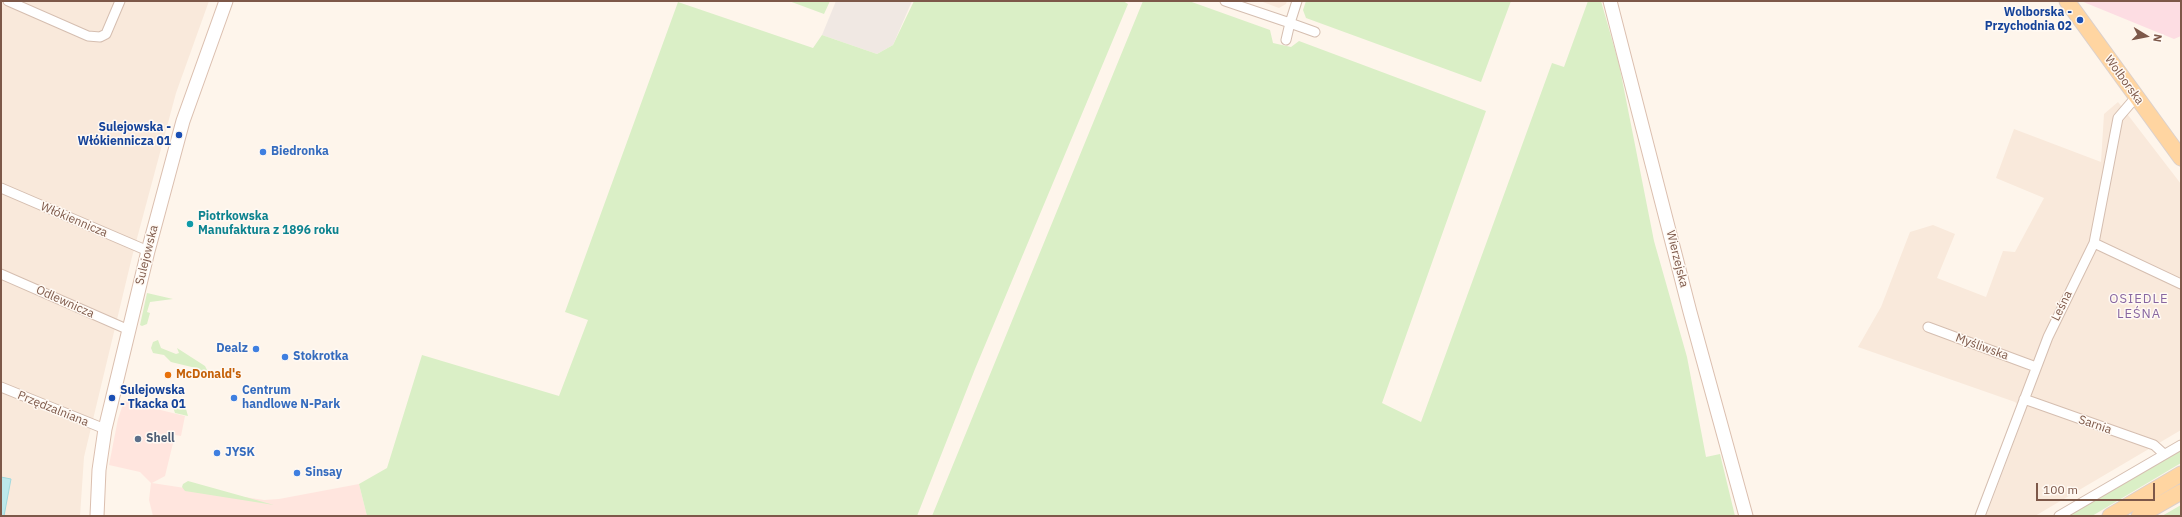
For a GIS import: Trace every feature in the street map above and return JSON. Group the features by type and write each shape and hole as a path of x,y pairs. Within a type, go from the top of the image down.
{"main road":[{"name":"Sulejowska","path":"97,516 99,463 105,429 148,251 183,121 226,1"},
{"name":"Wierzejska","path":"1610,1 1690,312 1746,516"},
{"name":"Wolborska","path":"2067,1 2181,158"},
{"path":"2110,516 2181,474"},
{"path":"2139,516 2181,492"}],"street":[{"path":"8,1 88,36 100,37 108,32 120,1"},
{"path":"1226,1 1315,32"},
{"path":"1286,40 1297,1"},
{"name":"Leśna","path":"1980,516 2056,318 2094,243 2118,118 2136,97"},
{"name":"Włókiennicza","path":"1,188 148,251"},
{"path":"2094,243 2181,284"},
{"name":"Odlewnicza","path":"1,274 129,330"},
{"name":"Myśliwska","path":"1928,327 2036,367"},
{"name":"Przędzalniana","path":"1,387 105,429"},
{"name":"Sarnia","path":"2024,399 2154,445 2164,454"},
{"path":"2058,516 2181,445"}],"shaded area":[{"path":"1,1 209,1 176,93 132,257 84,457 80,516 1,516"},
{"path":"836,1 912,1 893,45 877,54 822,35"},
{"path":"1260,1 1287,1 1286,4 1279,8"},
{"path":"2081,1 2181,1 2181,36 2174,39"},
{"path":"2118,102 2181,184 2181,430 2035,516 1986,516 2025,412 2015,402 1858,347 1881,307 1910,232 1933,225 1955,234 1937,278 1986,297 2003,251 2015,252 2044,198 1996,178 2014,129 2101,162 2104,114"},
{"path":"124,401 185,416 181,436 175,435 165,476 152,483 264,500 279,499 359,484 367,516 153,516 149,500 151,483 140,472 109,465 118,419"}],"green space":[{"path":"789,1 830,1 824,14"},
{"path":"914,1 1123,1 1128,4 975,369 917,516 367,516 359,484 387,468 422,355 559,396 588,320 565,312 678,2 813,48 822,35 877,54 893,45"},
{"path":"1143,1 1189,1 1270,30 1273,43 1291,47 1299,41 1486,111 1382,403 1421,422 1552,63 1564,67 1588,1 1601,1 1619,64 1654,241 1687,357 1706,457 1720,454 1735,516 932,516"},
{"path":"1306,1 1511,1 1481,82 1306,18 1303,10"},
{"path":"147,293 173,299 150,302 147,312 150,313 147,324 142,326 140,325"},
{"path":"158,340 161,348 176,354 179,353 177,348 205,366 207,370 205,378 200,369 171,362 164,355 153,353 151,348 153,342"},
{"path":"173,407 186,409 188,416 175,413"},
{"path":"2181,449 2181,463 2092,516 2067,516"},
{"path":"188,481 274,505 185,491 182,487 183,484"},
{"path":"2181,505 2181,516 2162,516"}],"water":[{"path":"1,477 11,479 4,516 1,516"}],"place":[{"name":"Wolborska - Przychodnia 02","path":"2080,20"},
{"name":"Sulejowska - Włókiennicza 01","path":"179,135"},
{"name":"Biedronka","path":"263,152"},
{"name":"Piotrkowska Manufaktura z 1896 roku","path":"190,224"},
{"name":"Dealz","path":"256,349"},
{"name":"Stokrotka","path":"285,357"},
{"name":"McDonald's","path":"168,375"},
{"name":"Sulejowska - Tkacka 01","path":"112,398"},
{"name":"Centrum handlowe N-Park","path":"234,398"},
{"name":"Shell","path":"138,439"},
{"name":"JYSK","path":"217,453"},
{"name":"Sinsay","path":"297,473"}],"district":[{"name":"OSIEDLE LEŚNA","path":"2139,306"}]}
